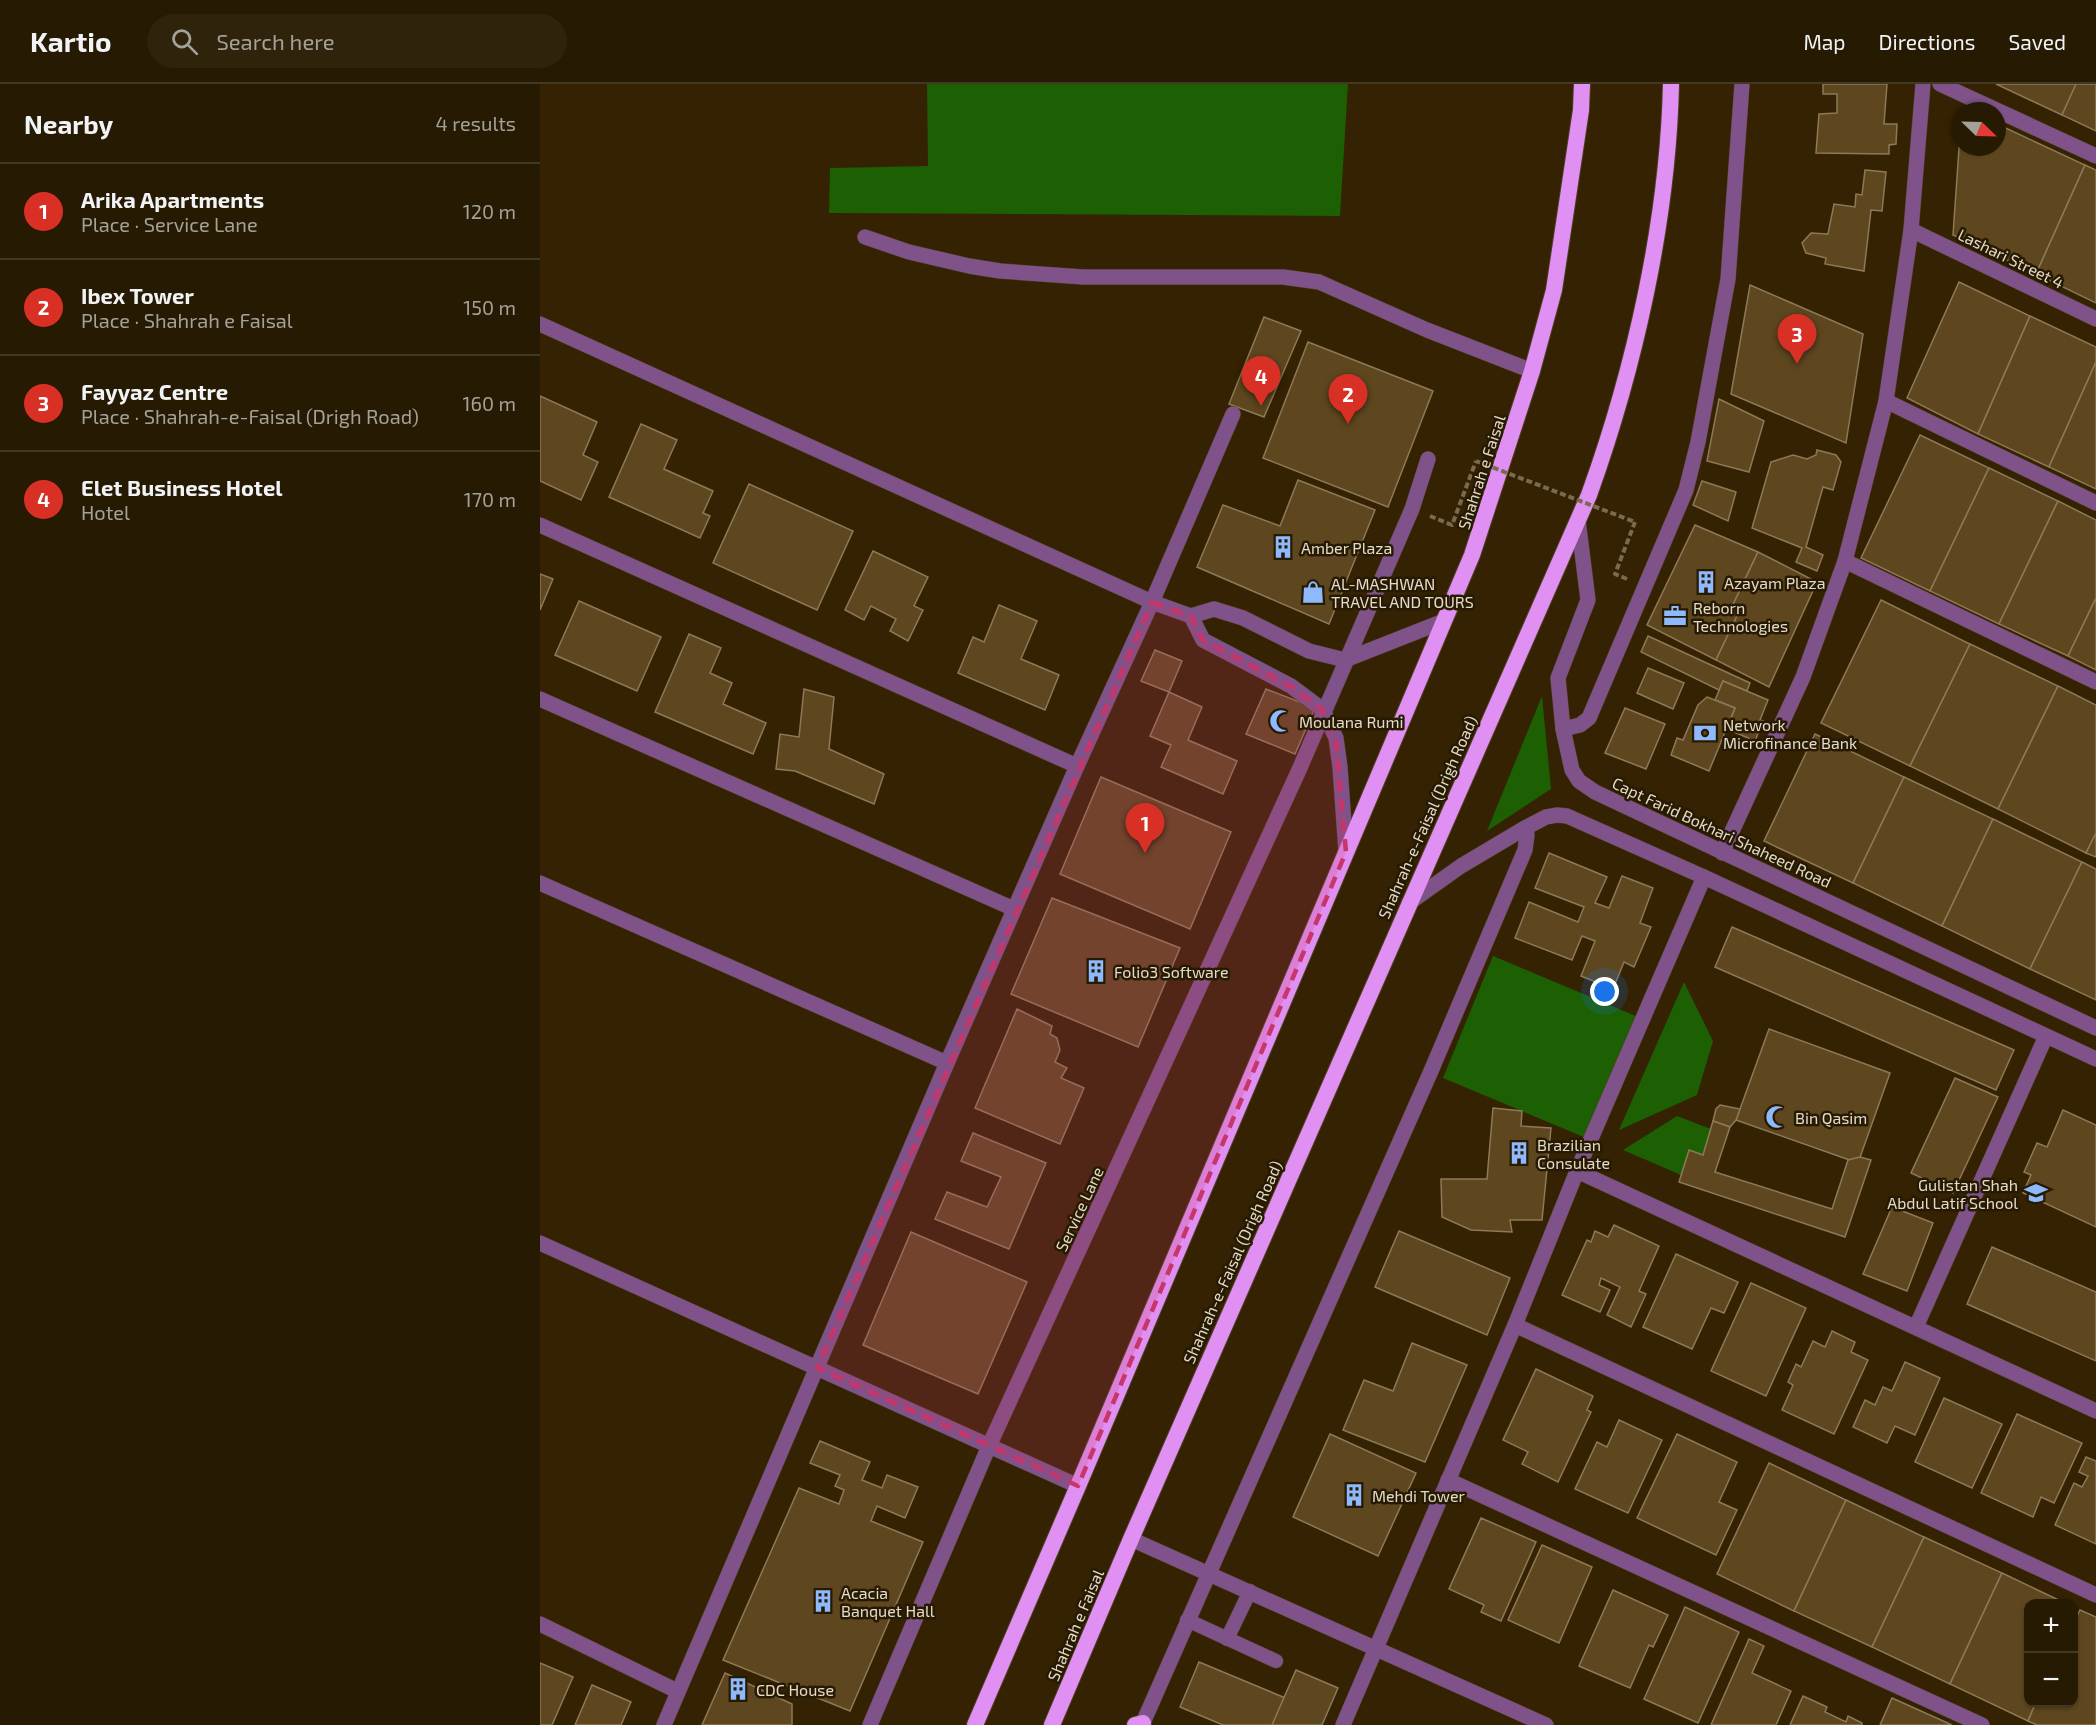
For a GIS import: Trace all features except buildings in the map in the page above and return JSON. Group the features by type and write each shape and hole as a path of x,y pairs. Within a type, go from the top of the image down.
{"highway":[{"name":"Shahrah e Faisal","path":"1346,852 1473,555 1532,371 1554,290 1581,110 1582,84"},
{"name":"Shahrah-e-Faisal (Drigh Road)","path":"1131,1539 1408,903 1578,520 1609,437 1640,318 1660,217 1670,124 1671,84"},
{"path":"975,1725 1346,852"},
{"name":"Shahrah e Faisal","path":"1052,1725 1131,1539"}],"street":[{"path":"1563,729 1580,725 1589,718 1686,490 1698,442 1728,279 1742,84"},
{"path":"1722,853 1803,677 1845,561 1886,401 1911,230 1923,84"},
{"path":"1940,84 2096,156"},
{"name":"Lashari Street 4","path":"1911,230 2096,319"},
{"path":"865,237 909,252 1000,271 1083,277 1283,278 1319,282 1427,330 1532,371"},
{"path":"540,324 1152,602 1191,616 1214,609 1243,618 1309,651 1346,660 1444,621"},
{"path":"1886,401 2096,502"},
{"path":"664,1725 947,1063 1233,414"},
{"name":"Service Lane","path":"870,1725 989,1446 1256,867 1412,509 1428,459"},
{"name":"Capt Farid Bokhari Shaheed Road","path":"1578,520 1588,600 1558,678 1563,729 1572,770 1579,781 1595,792 1722,853 2096,1028"},
{"path":"540,525 1077,766"},
{"path":"1845,561 2096,682"},
{"path":"1191,616 1203,640 1291,686 1323,710 1336,738 1346,852"},
{"path":"540,699 1014,909"},
{"path":"1408,903 1461,866 1525,828 1546,818 1557,815 1567,816 2096,1059"},
{"path":"1140,1724 1431,1071 1521,861 1527,842 1525,828"},
{"path":"1343,1725 1704,877"},
{"path":"540,883 947,1063"},
{"path":"1916,1327 2046,1036"},
{"path":"1577,1171 2096,1411"},
{"path":"540,1243 1078,1486"},
{"path":"1515,1325 2096,1595"},
{"path":"1448,1480 1982,1725"},
{"path":"1131,1539 1546,1725"},
{"path":"540,1624 677,1691"}],"lane":[{"path":"1227,1639 1250,1591"},
{"path":"1188,1620 1276,1661"}],"path":[{"path":"1452,525 1476,461 1635,522 1615,574"}],"highlighted area":[{"path":"1152,602 1191,616 1203,640 1291,686 1323,710 1336,738 1346,852 1078,1486 817,1368"}],"green space":[{"path":"927,84 1348,84 1340,216 829,213 830,168 928,166"},
{"path":"1542,696 1551,789 1487,831"},
{"path":"1493,956 1643,1019 1591,1140 1443,1078"},
{"path":"1684,982 1713,1041 1697,1095 1619,1130"},
{"path":"1677,1116 1711,1129 1703,1155 1689,1151 1681,1175 1623,1150"}],"place":[{"name":"Fayyaz Centre","path":"1797,364"},
{"name":"Elet Business Hotel","path":"1261,406"},
{"name":"Ibex Tower","path":"1348,424"},
{"name":"Amber Plaza","path":"1283,547"},
{"name":"Azayam Plaza","path":"1706,582"},
{"name":"AL-MASHWAN TRAVEL AND TOURS","path":"1313,592"},
{"name":"Reborn Technologies","path":"1675,616"},
{"name":"Moulana Rumi","path":"1281,721"},
{"name":"Network Microfinance Bank","path":"1705,733"},
{"name":"Arika Apartments","path":"1145,853"},
{"name":"Folio3 Software","path":"1096,971"},
{"name":"Bin Qasim","path":"1777,1117"},
{"name":"Brazilian Consulate","path":"1519,1153"},
{"name":"Gulistan Shah Abdul Latif School","path":"2036,1193"},
{"name":"Mehdi Tower","path":"1354,1495"},
{"name":"Acacia Banquet Hall","path":"823,1601"},
{"name":"CDC House","path":"738,1689"}]}
